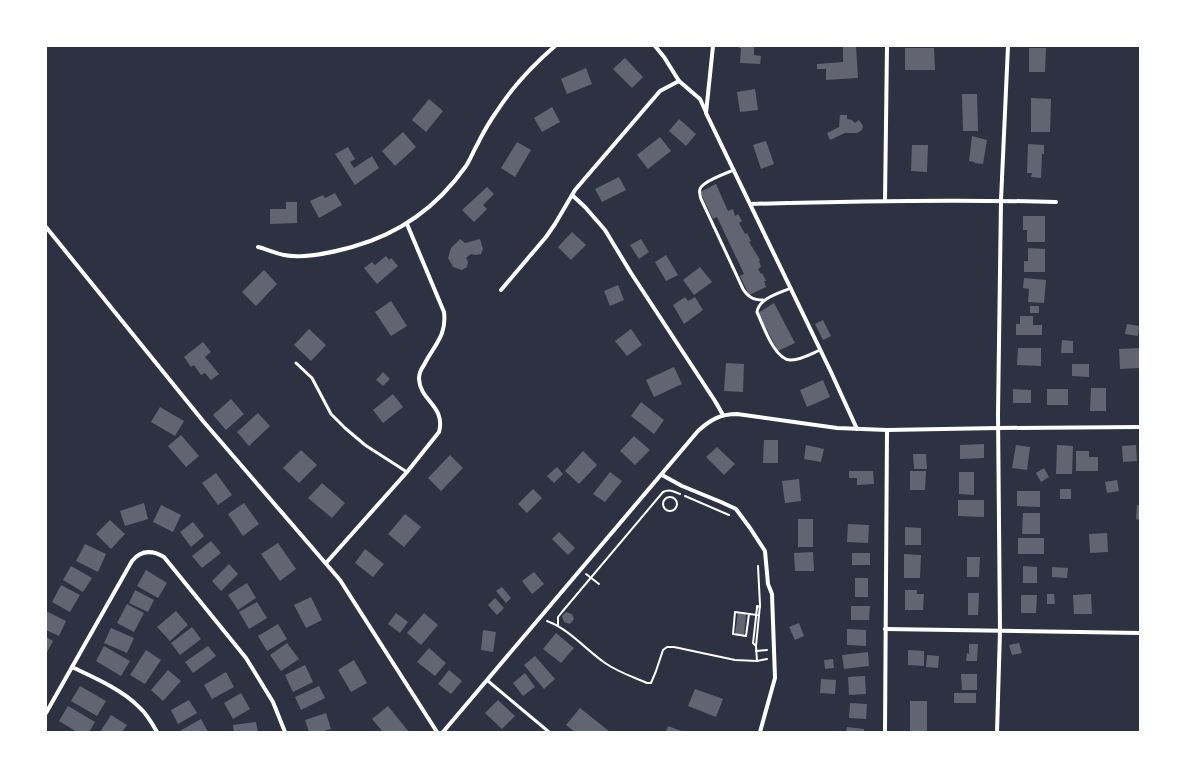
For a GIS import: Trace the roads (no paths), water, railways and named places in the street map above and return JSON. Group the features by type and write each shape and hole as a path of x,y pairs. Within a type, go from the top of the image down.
{"street":[{"path":"258,247 285,255 314,255 335,251 363,244 391,233 422,214 443,194 466,166 496,111 516,84 555,46"},
{"path":"656,46 679,81 700,99 857,429"},
{"path":"706,113 713,46"},
{"path":"885,201 887,46"},
{"path":"997,732 1000,632 999,428 1001,200 1008,46"},
{"path":"501,290 546,237 572,195 660,91 679,81"},
{"path":"572,195 585,207 605,230 631,273 715,401 722,415"},
{"path":"750,204 1001,200 1056,202"},
{"path":"326,563 407,472 439,432 441,424 437,411 423,393 419,379 420,371 443,333 445,319 444,312 406,224"},
{"path":"46,227 236,460 340,580 437,732"},
{"path":"443,732 488,681 698,431 709,421 722,415 737,414 837,428 888,430 1140,427"},
{"path":"885,732 888,430"},
{"path":"662,475 682,486 736,509 765,551 768,584 772,594 775,678 760,732"},
{"path":"46,713 132,560 137,555 144,552 151,552 158,553 172,565 246,658 273,702 285,732"},
{"path":"885,629 1140,633"},
{"path":"72,667 128,697 139,706 157,732"}],"lane":[{"path":"734,170 707,183 701,187 699,191 701,199 743,289 748,296 763,300"},
{"path":"791,288 763,300 757,308 757,312 777,353 783,359 800,359 820,350"},
{"path":"296,363 312,378 331,414 345,428 365,445 407,472"},
{"path":"488,681 549,732"}]}
